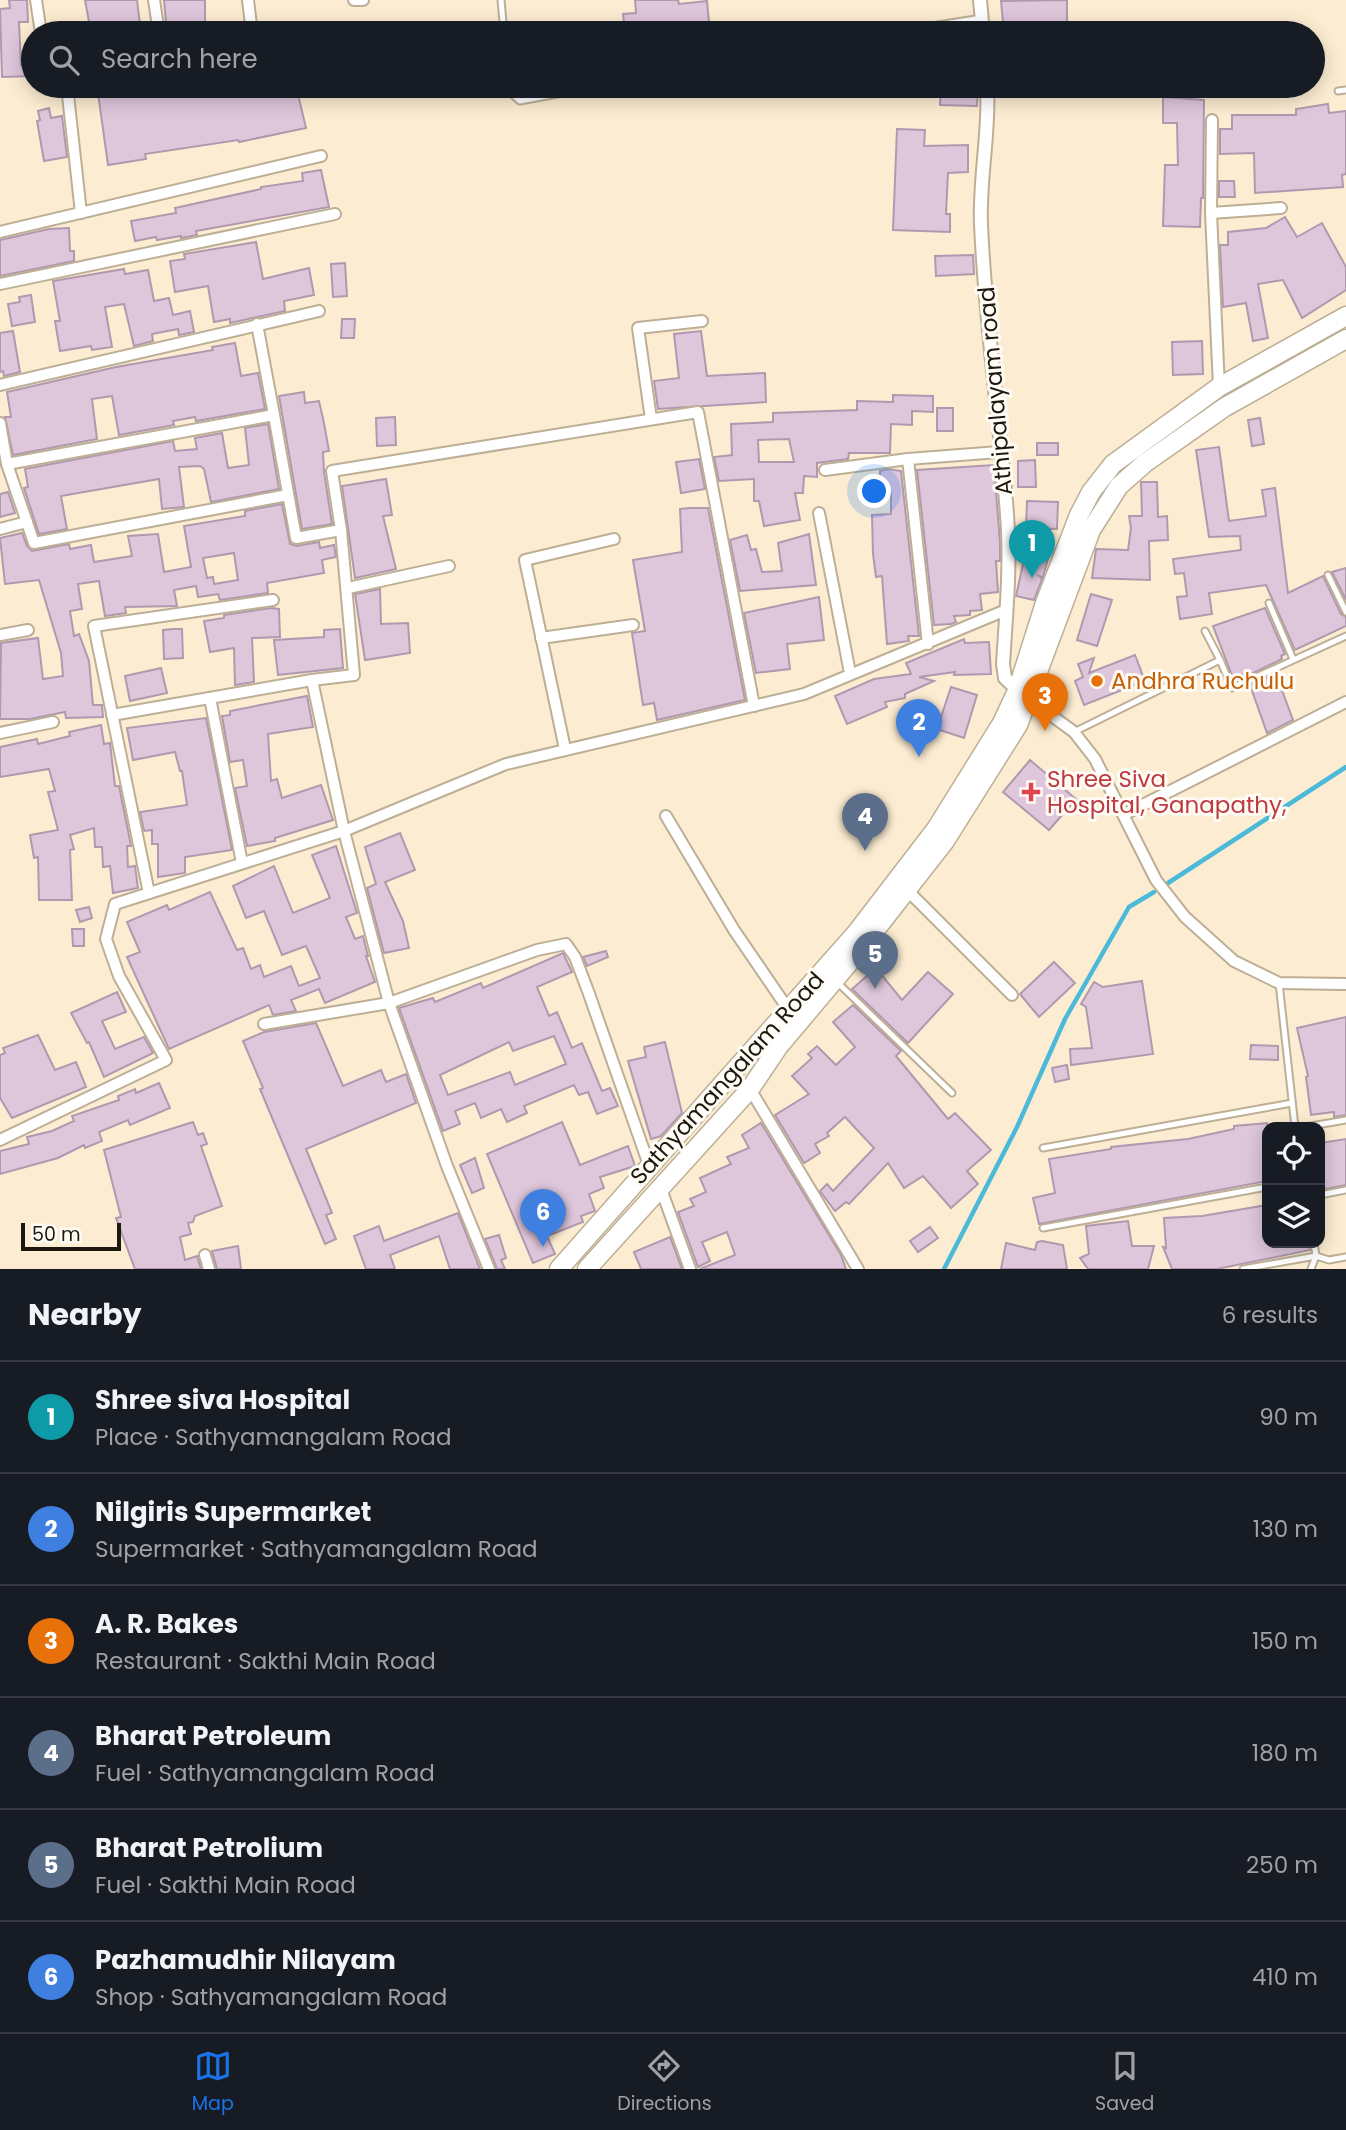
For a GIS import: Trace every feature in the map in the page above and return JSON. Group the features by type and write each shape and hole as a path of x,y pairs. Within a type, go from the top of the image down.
{"highway":[{"name":"Sathyamangalam Road","path":"559,1269 857,932 936,829 1023,695 1045,603 1091,492 1113,464 1219,387 1346,316"},
{"path":"587,1269 750,1089 779,1046 945,841 1018,726 1023,695 1091,530 1119,486 1145,463 1225,407 1346,340"}],"street":[{"path":"36,0 39,21"},
{"path":"153,0 157,21"},
{"path":"248,0 251,21"},
{"path":"354,0 363,0"},
{"path":"980,0 982,21"},
{"path":"68,98 81,213"},
{"name":"Athipalayam road","path":"988,98 981,220 999,452 1007,515 1005,678 1023,695"},
{"path":"1212,120 1211,214 1219,387"},
{"path":"0,230 321,156"},
{"path":"1211,214 1280,208"},
{"path":"0,284 335,214"},
{"path":"0,385 319,311"},
{"path":"651,419 638,328 702,321"},
{"path":"257,324 296,538 341,530"},
{"path":"113,715 354,675 348,588 332,471 698,412 754,706"},
{"path":"7,464 274,415"},
{"path":"1,429 7,464 34,543 288,495"},
{"path":"825,470 908,459 999,452"},
{"path":"908,459 928,643"},
{"path":"819,513 850,673"},
{"path":"0,529 27,522"},
{"path":"565,749 525,560 614,539"},
{"path":"348,588 449,566"},
{"path":"149,893 94,626 273,600"},
{"path":"0,1140 166,1060 118,976 106,939 115,904 344,831 506,764 804,694 1006,610"},
{"path":"541,638 633,625"},
{"path":"0,635 29,630"},
{"path":"312,680 344,831 389,1003 447,1166 489,1269"},
{"path":"1023,695 1074,732 1095,759 1156,880 1185,917 1234,961 1279,983 1346,984"},
{"path":"210,698 242,863"},
{"path":"1125,814 1346,702"},
{"path":"0,733 53,722"},
{"path":"666,816 734,930 788,1009"},
{"path":"906,889 1012,995"},
{"path":"264,1024 389,1003 537,950 566,944 575,957 588,990 649,1165"},
{"path":"750,1089 858,1269"},
{"path":"661,1189 690,1269"},
{"path":"205,1255 209,1269"}],"lane":[{"path":"500,0 503,21"},
{"path":"963,21 982,18"},
{"path":"1338,91 1346,90"},
{"path":"517,98 520,101 536,98"},
{"path":"1328,575 1346,612"},
{"path":"1269,603 1293,659"},
{"path":"1205,631 1232,688 1346,636"},
{"path":"1074,732 1220,660"},
{"path":"835,979 952,1093"},
{"path":"1279,983 1295,1122"},
{"path":"1043,1148 1292,1103"},
{"path":"1325,1124 1346,1120"},
{"path":"1043,1228 1262,1188"},
{"path":"1325,1194 1346,1190"},
{"path":"1311,1269 1316,1256 1315,1248"},
{"path":"1243,1269 1316,1256 1329,1260 1346,1257"}],"building":[{"path":"9,0 27,0 28,21 19,22 21,76 2,77 0,9 10,8"},
{"path":"85,0 137,0 140,21 89,21"},
{"path":"164,0 205,0 205,21 166,21"},
{"path":"635,0 678,0 679,4 707,1 709,21 624,21 623,14 636,13"},
{"path":"1067,0 1067,21 1003,21 1001,1"},
{"path":"99,98 299,98 306,128 239,142 238,140 145,154 146,159 108,165"},
{"path":"940,98 977,98 977,106 940,105"},
{"path":"1163,98 1204,100 1200,227 1163,226 1165,165 1178,165 1177,123 1163,123"},
{"path":"1328,104 1329,113 1346,111 1346,174 1342,175 1343,187 1255,193 1254,153 1220,154 1220,129 1232,129 1232,115 1296,115 1296,109"},
{"path":"49,108 51,118 62,116 67,157 44,161 37,121 40,120 38,111"},
{"path":"897,129 925,130 924,146 968,145 968,172 948,173 946,214 950,214 950,232 893,230"},
{"path":"321,170 329,207 196,231 197,235 181,238 157,240 156,237 135,241 131,221 176,213 175,208 261,187 303,181 302,173"},
{"path":"1219,181 1234,181 1235,197 1219,197"},
{"path":"1285,217 1297,237 1322,223 1346,267 1346,290 1302,318 1283,280 1258,284 1268,338 1253,341 1246,303 1223,307 1220,245 1228,245 1228,232 1266,228"},
{"path":"69,228 70,251 74,251 74,261 0,276 0,240 49,229"},
{"path":"256,242 263,279 309,268 314,295 284,301 285,311 230,323 230,319 214,322 208,286 175,292 170,261 185,259 184,254"},
{"path":"973,255 974,274 936,276 935,256"},
{"path":"345,263 347,296 333,297 331,264"},
{"path":"124,269 125,274 148,270 154,301 169,298 173,315 190,311 194,332 179,335 178,329 152,334 153,341 134,346 124,304 105,307 112,347 92,350 91,346 60,351 55,321 60,321 53,281"},
{"path":"31,295 35,322 12,326 8,304 20,302 19,297"},
{"path":"342,319 355,319 354,338 341,338"},
{"path":"13,331 20,372 4,376 3,371 0,372 0,333"},
{"path":"701,331 707,376 765,373 766,402 658,409 654,381 679,378 674,334"},
{"path":"1202,341 1203,374 1173,375 1172,342"},
{"path":"235,343 241,376 258,373 265,409 196,421 195,417 173,421 174,425 119,435 112,396 92,399 97,439 13,455 5,417 11,417 7,392 116,367 213,350 212,347"},
{"path":"304,392 305,403 319,401 324,423 329,451 323,452 324,472 332,524 302,529 279,396"},
{"path":"893,395 933,396 933,412 912,411 912,425 891,424 890,453 849,453 848,459 817,463 817,477 804,476 803,493 795,493 800,520 764,526 759,501 754,501 754,479 719,481 714,457 732,455 731,424 773,422 773,413 857,410 857,401 893,402","holes":["789,439 794,462 759,462 758,440"]},
{"path":"937,408 953,408 953,431 937,431"},
{"path":"395,417 396,445 377,446 376,418"},
{"path":"1260,418 1264,444 1252,446 1248,420"},
{"path":"268,424 279,489 211,502 204,469 200,466 179,467 184,507 162,509 159,479 61,496 67,529 39,534 24,488 28,487 25,469 173,441 175,451 197,449 195,438 222,433 228,468 249,465 245,428"},
{"path":"1037,443 1058,443 1058,455 1037,455"},
{"path":"1219,447 1229,521 1266,516 1262,490 1275,488 1288,593 1323,576 1341,614 1346,617 1346,626 1295,650 1266,585 1209,593 1212,614 1180,619 1177,597 1187,596 1184,573 1175,574 1173,559 1241,550 1240,536 1209,537 1196,450"},
{"path":"699,459 705,489 681,493 676,462"},
{"path":"1035,460 1036,487 1018,487 1018,461"},
{"path":"994,465 1000,543 1000,561 996,561 998,592 980,594 982,610 970,611 970,615 954,616 956,622 951,624 934,625 917,470"},
{"path":"880,471 901,471 919,636 908,636 909,641 887,644 882,576 876,577 873,554 872,515 891,514 891,492 880,493"},
{"path":"386,479 392,515 383,516 396,569 355,578 342,486"},
{"path":"1141,482 1157,482 1158,517 1167,516 1168,540 1149,541 1150,580 1092,578 1096,549 1128,550 1131,528 1129,516 1142,516"},
{"path":"8,492 15,513 0,517 0,494"},
{"path":"1027,501 1058,502 1057,529 1026,528"},
{"path":"282,504 290,544 297,546 319,542 320,548 334,545 336,557 322,560 324,573 267,583 268,593 220,600 218,594 198,597 196,586 174,590 177,606 125,607 126,613 105,616 99,581 78,584 82,609 70,611 74,636 79,634 89,661 93,705 102,705 103,717 66,718 65,712 30,719 0,719 1,643 38,638 43,679 63,676 61,653 39,580 5,584 0,538 22,533 32,551 69,544 70,549 91,545 94,562 132,556 128,536 158,534 164,572 191,567 184,526 245,516 245,511","holes":["234,553 238,580 214,584 213,577 207,578 203,558"]},
{"path":"708,508 745,700 657,720 654,703 643,705 632,633 645,631 633,560 682,552 680,509"},
{"path":"809,534 816,585 740,591 730,540 747,535 751,550 756,549 762,572 782,571 778,543"},
{"path":"1025,555 1048,559 1043,577 1039,576 1042,579 1034,600 1016,596"},
{"path":"1346,568 1346,600 1332,572"},
{"path":"380,589 381,624 408,623 410,653 365,660 355,594"},
{"path":"1091,594 1112,600 1097,646 1077,640"},
{"path":"819,597 824,640 787,644 790,669 756,673 744,613"},
{"path":"271,608 279,609 280,637 252,638 254,682 235,685 234,648 210,652 204,621"},
{"path":"1265,608 1285,654 1281,656 1282,659 1247,676 1246,673 1233,678 1213,626"},
{"path":"182,629 183,658 164,659 163,630"},
{"path":"340,629 343,668 278,675 274,640 324,637 324,630"},
{"path":"964,639 965,643 989,642 991,674 954,675 955,672 919,677 934,681 905,694 905,698 885,702 887,707 847,724 835,696 874,679 911,674 906,663"},
{"path":"1135,655 1145,681 1084,705 1075,681 1083,677 1078,664 1094,658 1089,673"},
{"path":"161,668 167,693 130,701 125,676"},
{"path":"1276,674 1293,720 1267,733 1250,685"},
{"path":"951,687 977,695 964,738 937,729"},
{"path":"307,696 313,727 268,734 271,781 277,779 282,798 321,785 333,820 275,838 275,841 247,846 235,788 247,786 243,760 230,762 222,716 230,715 230,711"},
{"path":"206,718 232,850 185,857 185,873 158,877 158,844 152,844 152,830 144,831 140,812 187,805 182,771 175,752 133,760 127,728"},
{"path":"101,725 104,744 110,743 115,786 119,786 131,846 127,846 128,867 135,866 138,888 113,893 110,866 103,867 102,847 95,847 94,828 70,835 74,849 70,850 72,900 39,900 38,857 34,858 30,835 58,830 48,792 55,791 49,769 0,777 0,747 37,739 38,744 70,736 69,732"},
{"path":"1030,760 1076,799 1049,830 1003,792"},
{"path":"400,833 415,870 385,882 403,921 409,948 384,953 367,888 376,884 365,847"},
{"path":"336,846 357,913 346,917 355,939 363,936 366,956 375,982 325,1003 319,989 291,1000 296,1011 273,1015 269,1005 169,1049 127,957 140,952 127,922 167,905 169,910 210,892 237,950 243,948 251,969 260,965 264,977 291,966 299,986 320,978 306,946 282,955 264,911 246,918 233,886 274,866 293,913 330,898 312,855"},
{"path":"89,907 92,918 80,922 76,910"},
{"path":"72,929 84,929 84,946 73,946"},
{"path":"606,951 608,957 587,966 583,957"},
{"path":"563,953 572,972 537,987 549,1016 557,1012 572,1048 582,1043 602,1091 610,1088 618,1106 597,1114 588,1092 579,1095 574,1085 524,1106 527,1113 507,1122 501,1109 481,1118 475,1103 455,1111 460,1124 443,1131 399,1008 433,998 435,1002 481,983 483,988","holes":["554,1036 566,1064 515,1085 510,1072 448,1095 440,1075 509,1042 513,1051"]},
{"path":"1054,962 1075,983 1039,1017 1020,994"},
{"path":"876,968 902,1000 928,972 953,994 908,1043 852,989"},
{"path":"1142,981 1153,1054 1071,1065 1070,1049 1092,1048 1086,1007 1081,1004 1094,982 1103,987"},
{"path":"117,992 126,1012 102,1021 115,1049 144,1037 153,1053 104,1077 89,1042 87,1043 71,1013"},
{"path":"853,1005 901,1051 896,1056 948,1119 955,1113 991,1150 967,1171 978,1184 951,1208 923,1176 904,1188 888,1163 849,1204 846,1202 835,1211 820,1191 827,1184 833,1191 874,1148 845,1117 827,1133 829,1136 815,1144 820,1153 804,1163 775,1115 809,1094 792,1076 812,1058 808,1054 817,1046 836,1065 855,1047 833,1022"},
{"path":"1346,1017 1346,1115 1334,1117 1334,1112 1311,1115 1308,1076 1297,1028"},
{"path":"316,1023 343,1086 381,1070 386,1082 406,1074 416,1103 306,1149 332,1213 326,1215 336,1239 325,1244 260,1089 263,1088 243,1041 264,1032"},
{"path":"38,1035 55,1070 76,1062 86,1087 12,1118 0,1098 0,1055 5,1053 3,1048"},
{"path":"665,1042 682,1113 661,1136 651,1139 628,1061 646,1057 644,1047"},
{"path":"1251,1045 1278,1046 1278,1060 1250,1059"},
{"path":"1067,1065 1069,1079 1055,1082 1052,1068"},
{"path":"159,1083 170,1108 130,1125 128,1120 99,1132 102,1141 85,1148 84,1145 58,1158 0,1174 0,1151 29,1144 27,1137 52,1131 74,1121 72,1116 119,1100 118,1096 135,1089 136,1093"},
{"path":"193,1122 198,1135 203,1133 207,1144 201,1146 222,1206 195,1216 193,1222 188,1223 191,1234 180,1237 185,1260 197,1256 201,1269 135,1269 116,1218 121,1217 104,1150"},
{"path":"562,1122 580,1165 628,1146 635,1166 600,1177 604,1188 589,1194 595,1211 581,1216 583,1222 547,1236 555,1254 533,1263 487,1154"},
{"path":"761,1123 841,1255 846,1269 700,1269 735,1255 727,1232 702,1242 710,1261 698,1267 678,1212 694,1206 690,1199 706,1192 700,1178 731,1164 727,1157 749,1148 742,1135"},
{"path":"1262,1123 1262,1182 1039,1224 1033,1198 1055,1193 1049,1159 1111,1147 1188,1139 1234,1129 1234,1126"},
{"path":"1346,1139 1346,1185 1325,1189 1325,1142"},
{"path":"475,1158 484,1188 472,1193 460,1165"},
{"path":"1262,1206 1262,1248 1310,1250 1217,1269 1172,1269 1163,1247 1166,1248 1164,1218 1202,1216"},
{"path":"458,1213 480,1269 450,1269 439,1236 390,1255 395,1269 366,1269 354,1236 379,1226 384,1241"},
{"path":"1128,1221 1132,1246 1154,1246 1148,1269 1088,1269 1080,1258 1089,1254 1086,1226"},
{"path":"930,1227 938,1238 918,1252 910,1241"},
{"path":"499,1235 506,1258 501,1260 505,1269 497,1269 485,1239"},
{"path":"670,1237 682,1269 641,1269 634,1252"},
{"path":"1037,1242 1063,1245 1067,1269 1001,1269 1006,1243 1035,1250"},
{"path":"238,1246 241,1269 217,1269 212,1251"}],"waterway":[{"path":"1168,883 1346,767"},
{"path":"944,1269 1017,1127 1065,1019 1129,907 1154,892"}],"place":[{"name":"Shree siva Hospital","path":"1032,578"},
{"name":"Andhra Ruchulu","path":"1097,681"},
{"name":"A. R. Bakes","path":"1045,731"},
{"name":"Nilgiris Supermarket","path":"919,757"},
{"name":"Shree Siva Hospital, Ganapathy,","path":"1031,792"},
{"name":"Bharat Petroleum","path":"865,851"},
{"name":"Bharat Petrolium","path":"875,989"},
{"name":"Pazhamudhir Nilayam","path":"543,1247"}]}
